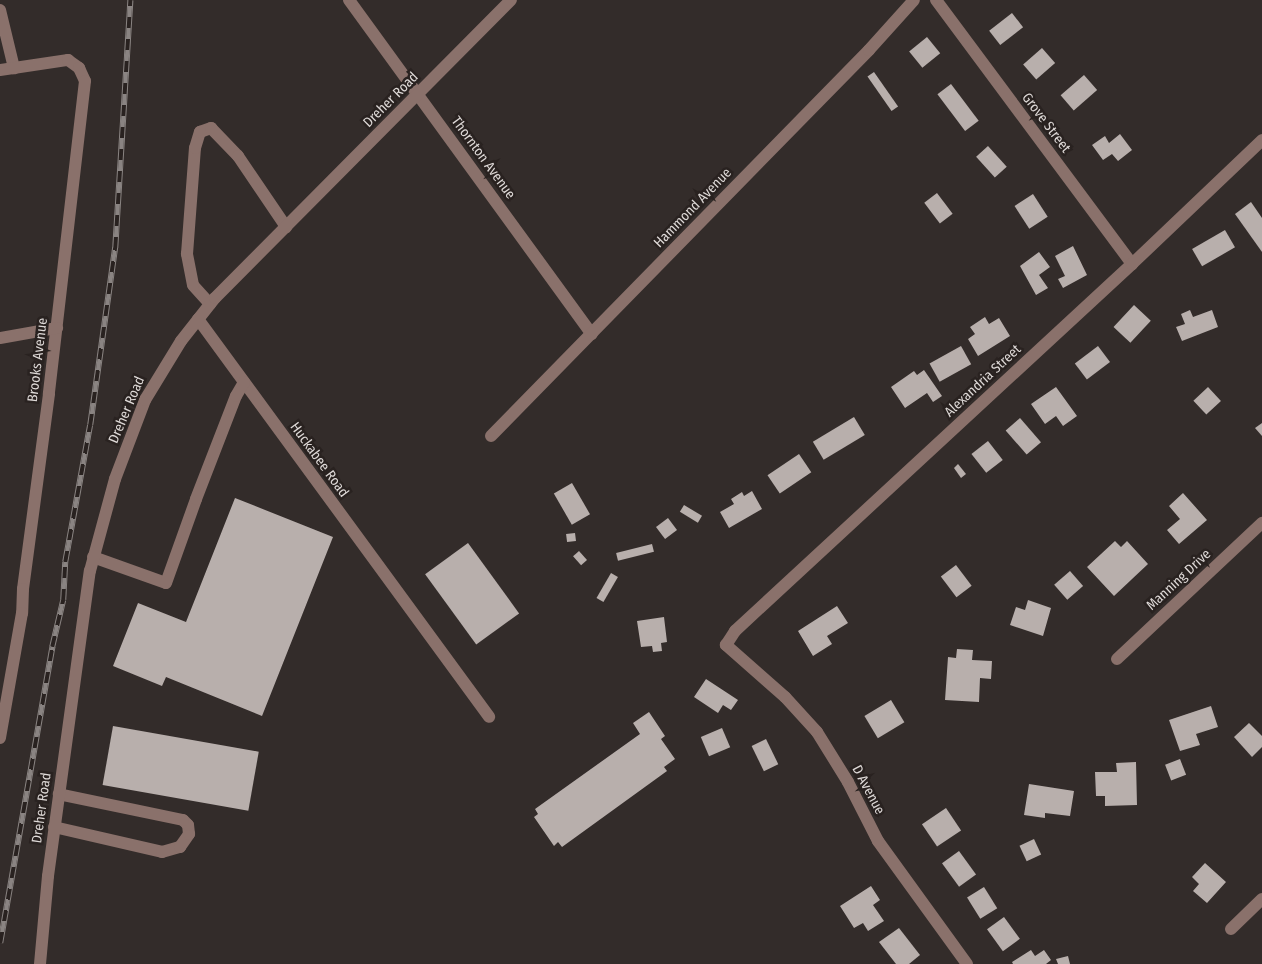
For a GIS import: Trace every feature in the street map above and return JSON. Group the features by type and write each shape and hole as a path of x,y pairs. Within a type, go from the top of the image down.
{"street":[{"name":"Thornton Avenue","path":"349,0 592,334"},
{"name":"Dreher Road","path":"40,964 54,827 85,594 93,557 115,479 139,413 158,376 210,304 511,0"},
{"name":"Hammond Avenue","path":"491,436 869,50 914,0"},
{"name":"Grove Street","path":"936,0 1132,264"},
{"path":"0,10 14,68"},
{"name":"Brooks Avenue","path":"0,70 68,60 79,68 85,80 23,589 22,613 0,738"},
{"path":"210,304 193,285 187,254 195,148 200,132 211,128 238,156 286,227"},
{"name":"Alexandria Street","path":"726,645 734,630 1132,264 1262,140"},
{"name":"Huckabee Road","path":"198,319 489,717"},
{"path":"0,338 56,328"},
{"path":"93,557 166,583 196,499 236,396 244,382"},
{"name":"Manning Drive","path":"1117,659 1262,523"},
{"name":"D Avenue","path":"726,645 785,697 817,732 848,782 878,841 966,964"},
{"path":"54,827 162,852 180,847 189,834 188,825 183,820 59,794"},
{"path":"1231,929 1262,899"}],"building":[{"path":"1012,13 1023,27 1000,45 989,31"},
{"path":"927,37 940,53 922,68 909,51"},
{"path":"1042,48 1055,63 1036,79 1023,64"},
{"path":"874,72 898,106 892,111 867,77"},
{"path":"1084,75 1097,90 1074,110 1061,95"},
{"path":"951,84 979,121 965,131 937,94"},
{"path":"1120,134 1132,150 1118,161 1112,154 1103,160 1092,145 1105,136 1109,143"},
{"path":"988,146 1007,167 995,178 976,157"},
{"path":"937,193 953,214 940,223 924,203"},
{"path":"1033,194 1048,217 1029,229 1015,206"},
{"path":"1251,202 1262,218 1262,252 1235,214"},
{"path":"1225,230 1235,247 1202,266 1192,249"},
{"path":"1073,246 1087,275 1063,288 1058,279 1065,276 1055,256"},
{"path":"1039,252 1050,267 1039,275 1048,288 1036,295 1020,266"},
{"path":"1134,305 1151,321 1130,343 1114,327"},
{"path":"1190,310 1193,317 1212,310 1218,327 1182,341 1176,327 1185,324 1181,314"},
{"path":"985,317 989,324 999,318 1010,336 978,356 968,339 975,334 970,327"},
{"path":"961,346 971,364 940,382 930,363"},
{"path":"1098,346 1110,362 1087,379 1075,363"},
{"path":"924,370 942,396 933,402 927,393 905,408 891,387 914,371 917,375"},
{"path":"1056,387 1077,416 1063,426 1056,416 1045,424 1031,404"},
{"path":"1208,387 1221,401 1206,415 1193,401"},
{"path":"854,417 865,435 824,460 813,442"},
{"path":"1020,418 1041,442 1027,455 1006,430"},
{"path":"1262,423 1262,436 1255,428"},
{"path":"988,441 1003,460 986,473 971,454"},
{"path":"799,454 811,472 780,493 767,475"},
{"path":"958,464 966,474 961,478 954,468"},
{"path":"572,483 590,514 572,525 554,494"},
{"path":"752,491 762,509 729,528 720,512 734,504 731,499 742,492 744,496"},
{"path":"1183,493 1207,520 1179,544 1167,530 1180,519 1169,506"},
{"path":"235,498 333,537 262,716 166,677 162,686 113,666 138,603 186,622"},
{"path":"684,505 702,516 698,523 680,512"},
{"path":"668,518 677,530 665,539 656,527"},
{"path":"575,533 576,541 567,542 566,534"},
{"path":"1115,541 1121,547 1127,541 1148,564 1114,596 1087,567"},
{"path":"468,543 519,613 476,645 425,574"},
{"path":"652,544 654,552 618,561 616,553"},
{"path":"579,551 587,560 581,565 573,556"},
{"path":"956,565 972,586 956,597 941,576"},
{"path":"1070,571 1083,586 1067,600 1054,585"},
{"path":"611,573 618,577 603,602 596,598"},
{"path":"1028,600 1051,608 1043,636 1010,625 1016,607 1025,610"},
{"path":"837,606 848,623 827,636 832,644 813,656 798,631"},
{"path":"664,617 667,642 661,643 662,651 653,652 652,646 641,647 637,621"},
{"path":"957,649 973,650 972,660 992,661 991,679 980,678 979,702 945,700 948,657 956,658"},
{"path":"706,679 738,700 731,710 723,705 718,713 694,697"},
{"path":"891,700 904,722 878,738 864,716"},
{"path":"1211,706 1218,727 1196,734 1200,745 1180,751 1169,720"},
{"path":"649,712 665,736 661,739 675,759 664,767 667,771 562,847 558,842 554,846 534,817 538,814 535,809 640,734 633,723"},
{"path":"1249,723 1262,736 1262,747 1252,757 1234,737"},
{"path":"113,726 259,752 248,811 103,785"},
{"path":"722,728 730,747 709,756 701,737"},
{"path":"766,739 778,764 764,771 752,746"},
{"path":"1180,759 1186,775 1171,781 1165,765"},
{"path":"1136,762 1137,805 1105,806 1105,796 1096,796 1095,772 1117,772 1116,763"},
{"path":"1029,784 1074,791 1070,816 1045,813 1045,818 1024,815"},
{"path":"946,808 961,830 937,847 922,824"},
{"path":"1034,839 1041,854 1027,861 1019,846"},
{"path":"959,851 976,874 959,887 942,863"},
{"path":"1205,863 1226,882 1207,903 1193,891 1199,884 1192,877"},
{"path":"871,886 880,900 873,905 884,921 868,931 863,923 854,928 840,906"},
{"path":"984,887 997,908 980,919 967,898"},
{"path":"1004,917 1020,939 1003,951 987,929"},
{"path":"899,928 920,955 909,964 896,964 879,942"},
{"path":"1031,950 1035,956 1044,950 1051,960 1046,964 1013,964 1012,962"},
{"path":"1068,956 1070,964 1058,964 1056,959"}],"railway":[{"path":"0,943 52,647 63,600 65,562 90,425 115,248 130,0"}]}
